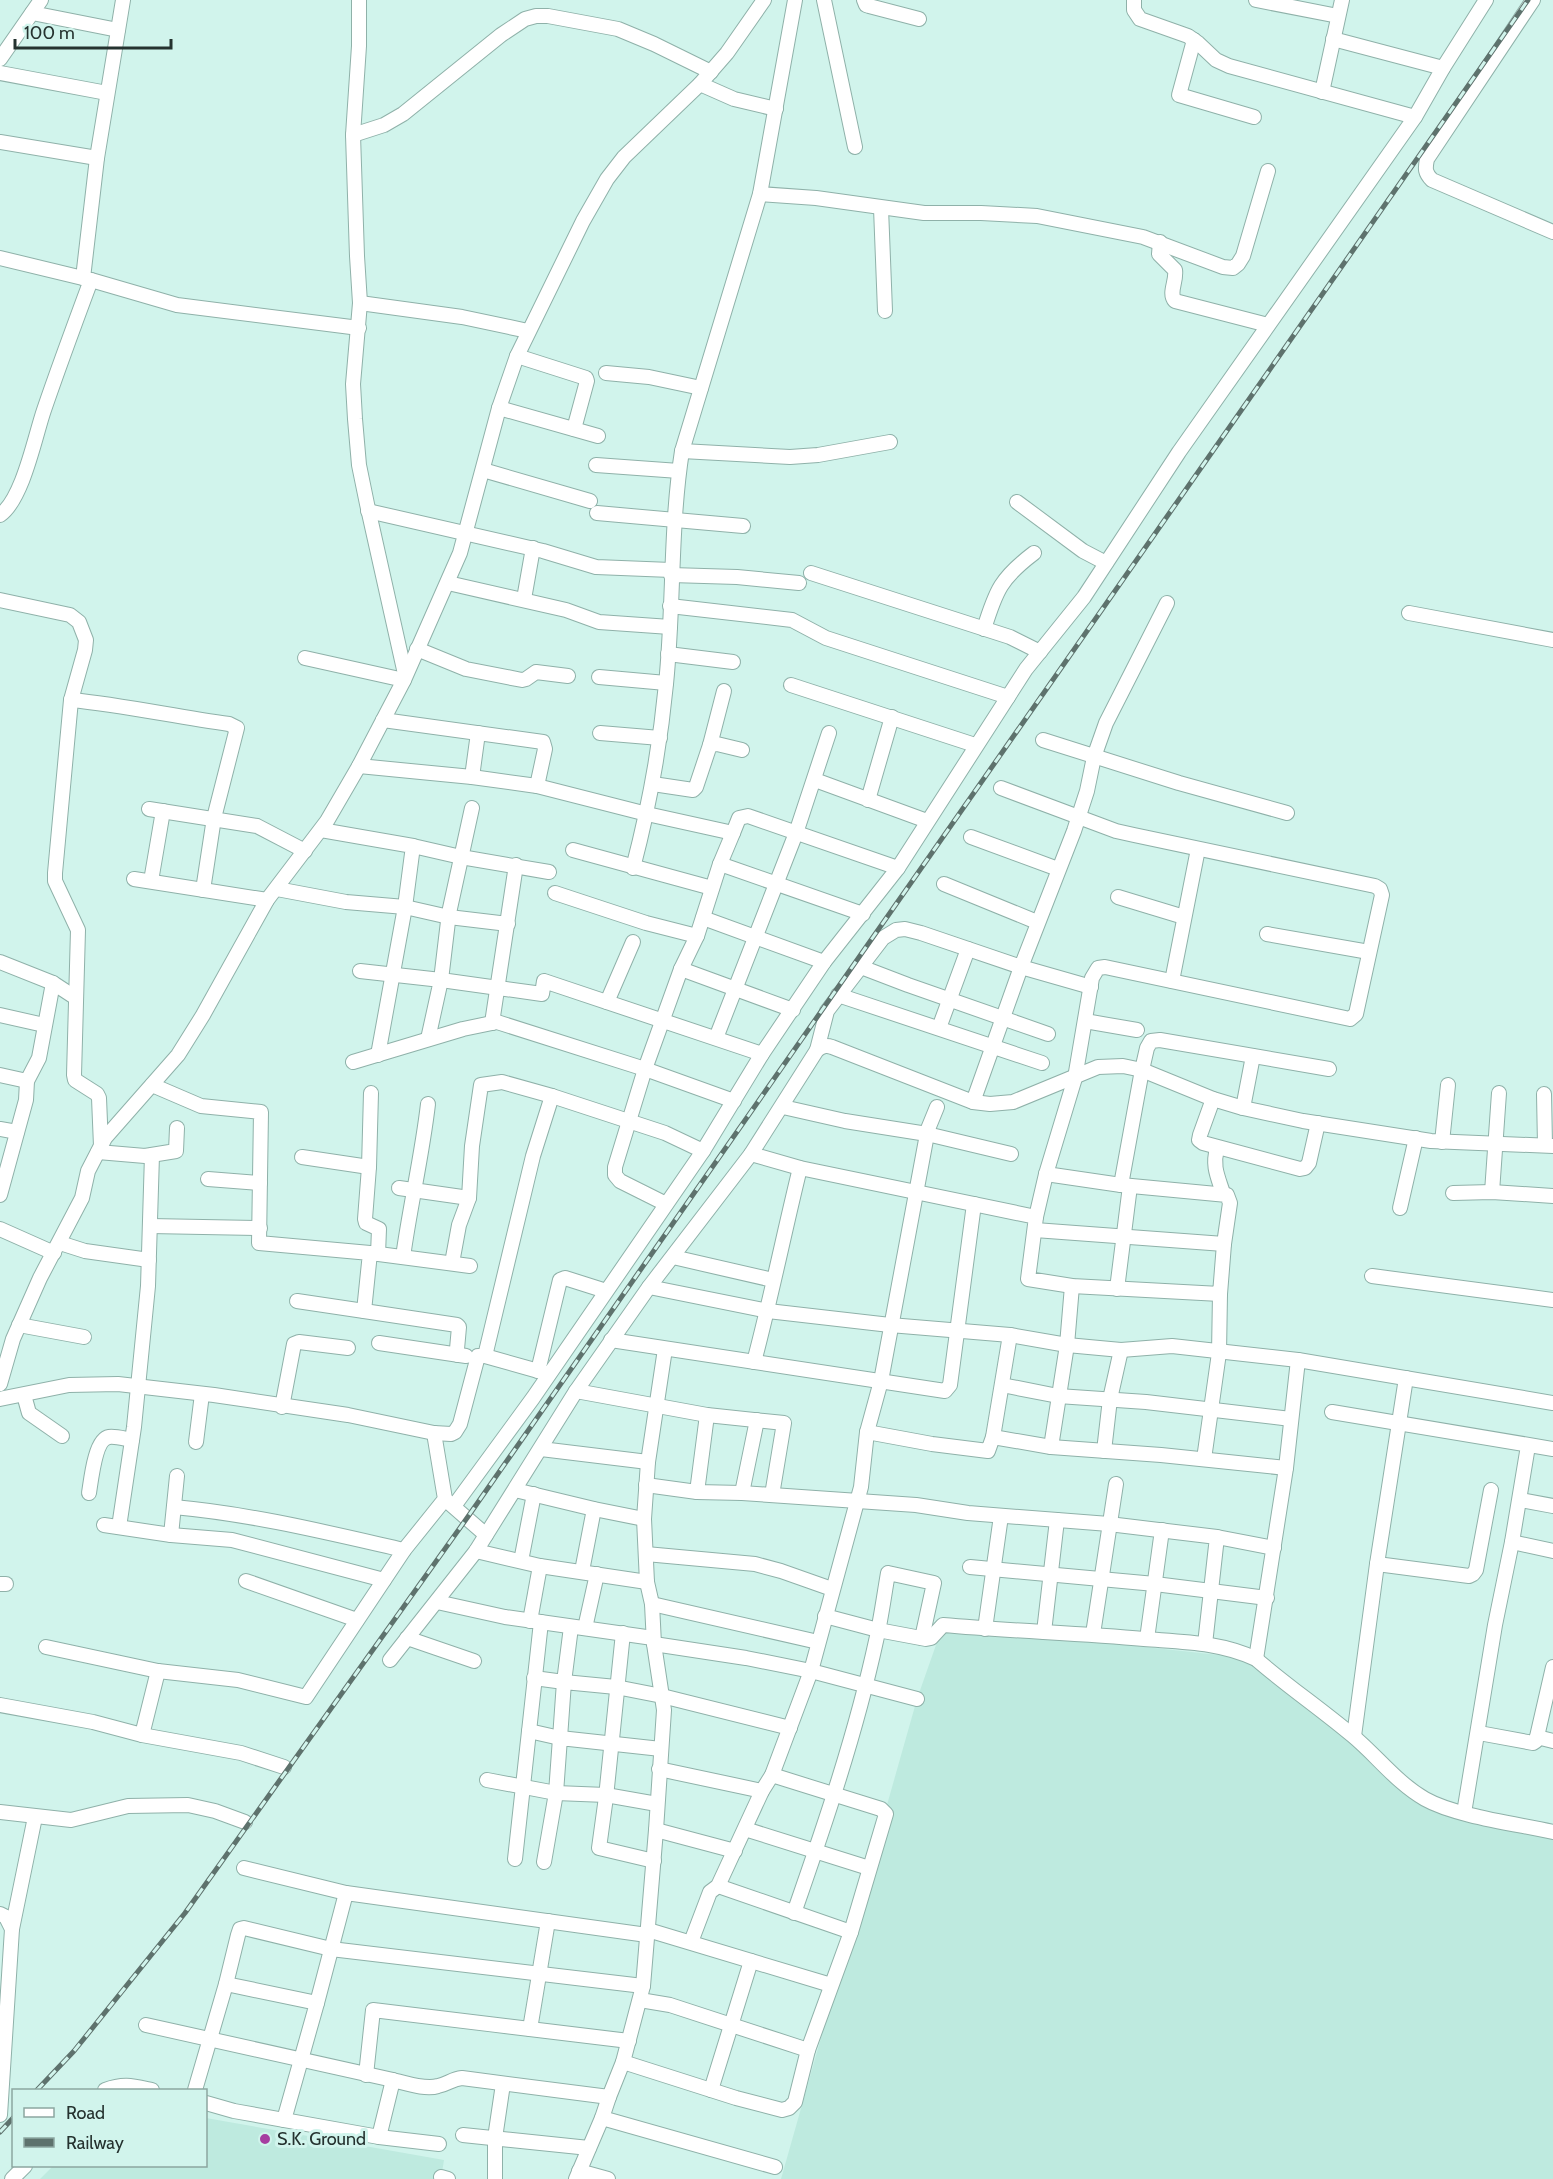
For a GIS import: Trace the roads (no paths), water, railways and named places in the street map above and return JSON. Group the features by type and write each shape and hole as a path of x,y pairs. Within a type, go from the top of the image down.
{"street":[{"path":"1,56 41,0"},
{"path":"0,515 6,511 23,477 87,279 97,158 123,0"},
{"path":"358,0 359,46 353,135 360,303 353,384 359,465 404,677"},
{"path":"0,1384 13,1339 40,1278 82,1198 88,1172 105,1138 178,1055 267,900 321,830 359,766 404,677 448,583 466,534 499,408 517,356 583,221 607,179 624,157 711,72 764,0"},
{"path":"633,868 647,814 660,738 682,451 760,194 795,0"},
{"path":"824,0 855,147"},
{"path":"864,0 866,5 919,19"},
{"path":"1134,0 1134,10 1140,19 1194,40 1216,60 1229,66 1415,117"},
{"path":"1256,0 1338,16"},
{"path":"1322,92 1342,0"},
{"path":"46,1647 158,1671 238,1680 306,1697 404,1550 495,1452 544,1372 606,1291 703,1151 762,1054 824,962 898,868 1008,697 1084,597 1179,452 1415,117 1486,0"},
{"path":"1533,0 1426,159 1425,167 1426,173 1432,180 1553,232"},
{"path":"32,13 118,30"},
{"path":"353,135 384,125 403,114 501,35 525,19 536,16 548,16 618,29 711,72"},
{"path":"1333,39 1443,69"},
{"path":"1194,40 1179,95 1254,117"},
{"path":"0,73 106,93"},
{"path":"700,84 734,99 776,109"},
{"path":"0,142 97,158"},
{"path":"760,194 816,198 924,213 1036,216 1160,242 1223,267 1233,268 1243,256 1268,171"},
{"path":"881,208 885,311"},
{"path":"1160,242 1159,254 1175,270 1172,295 1175,301 1268,326"},
{"path":"0,258 87,279 177,306 359,328"},
{"path":"360,303 462,317 528,331"},
{"path":"517,356 586,378 574,429"},
{"path":"606,373 650,377 701,388"},
{"path":"499,408 598,436"},
{"path":"682,451 790,457 818,455 890,442"},
{"path":"596,465 679,471"},
{"path":"483,470 594,507 675,520 744,526"},
{"path":"1017,502 1083,551 1106,563"},
{"path":"368,512 532,548 596,567 799,583"},
{"path":"524,599 532,548"},
{"path":"984,629 993,599 1003,581 1014,568 1034,553"},
{"path":"811,573 1010,637 1040,652"},
{"path":"448,583 524,599 599,622 670,627"},
{"path":"0,600 70,615 79,622 84,632 85,650 71,700 55,873 78,930 74,1075 75,1080 97,1094 99,1098 99,1149"},
{"path":"973,1102 1037,922 1078,817 1106,723 1167,603"},
{"path":"670,606 792,620 826,638 1008,697"},
{"path":"1409,613 1553,640"},
{"path":"417,649 451,664 484,674 522,680 536,672 568,676"},
{"path":"668,654 733,662"},
{"path":"305,658 404,677"},
{"path":"599,677 666,683"},
{"path":"791,685 975,745"},
{"path":"653,784 693,790 696,788 724,691"},
{"path":"71,700 109,703 167,716 235,726 237,733 214,818 203,890"},
{"path":"868,800 892,717"},
{"path":"382,720 543,742 545,749 537,786"},
{"path":"472,777 478,733"},
{"path":"600,733 660,738"},
{"path":"716,1038 796,833 829,733"},
{"path":"1043,740 1190,786 1287,813"},
{"path":"710,745 717,744 742,750"},
{"path":"359,766 537,786 647,814 732,832"},
{"path":"815,780 927,821"},
{"path":"1001,788 1125,833 1375,886 1380,890 1382,895 1356,1014 1350,1019 1105,967 1095,971 1075,1078 1046,1174 1028,1279 1072,1286 1220,1294"},
{"path":"428,1039 441,980 449,917 472,808"},
{"path":"151,881 156,810 257,826 305,851"},
{"path":"666,1204 616,1179 615,1167 662,1020 681,969 697,936 732,832 740,818 743,816 898,868"},
{"path":"321,830 549,872"},
{"path":"971,837 1058,869"},
{"path":"378,1055 405,907 413,846"},
{"path":"1172,981 1198,849"},
{"path":"573,850 712,888"},
{"path":"720,864 863,914"},
{"path":"492,1023 516,865"},
{"path":"134,879 267,900"},
{"path":"944,884 1037,922"},
{"path":"277,889 346,902 405,907 449,917 508,924"},
{"path":"555,893 646,923 697,936"},
{"path":"1118,897 1184,917"},
{"path":"703,918 824,962"},
{"path":"390,1659 476,1551 576,1391 611,1340 751,1154 818,1050 827,1011 883,938 896,930 912,930 1021,967 1091,987"},
{"path":"1267,934 1369,952"},
{"path":"607,1002 633,942"},
{"path":"939,1028 968,950"},
{"path":"0,962 54,983 76,998"},
{"path":"861,967 1048,1034"},
{"path":"681,969 793,1010"},
{"path":"360,971 542,994 544,981 762,1054"},
{"path":"0,1191 26,1100 27,1082 39,1058 54,983"},
{"path":"838,995 1042,1064"},
{"path":"0,1015 44,1025"},
{"path":"1085,1021 1137,1030"},
{"path":"353,1062 463,1029 497,1022 645,1069 734,1101"},
{"path":"1117,1289 1124,1236 1125,1186 1142,1070 1151,1041 1160,1040 1329,1069"},
{"path":"818,1050 826,1045 832,1047 973,1102 990,1104 1013,1102 1098,1067 1123,1066 1142,1070 1213,1099 1243,1108 1318,1123 1442,1142 1549,1145 1544,1094"},
{"path":"1243,1108 1253,1056"},
{"path":"0,1075 27,1082"},
{"path":"452,1263 459,1225 470,1198 472,1146 481,1085 502,1082 552,1096 665,1133 703,1151"},
{"path":"152,1085 201,1106 261,1112 259,1243 470,1266"},
{"path":"1442,1142 1448,1085"},
{"path":"364,1311 379,1229 366,1223 365,1219 371,1093"},
{"path":"1492,1192 1499,1093"},
{"path":"0,1399 69,1385 118,1384 348,1415 434,1433 451,1434 455,1432 460,1424 481,1357 527,1177 552,1096"},
{"path":"1213,1099 1199,1140 1217,1149 1300,1169 1305,1168 1309,1163 1318,1123"},
{"path":"403,1257 428,1104"},
{"path":"783,1107 845,1121 927,1134 1011,1154"},
{"path":"691,1942 710,1892 718,1886 762,1791 772,1776 811,1671 861,1487 867,1432 881,1381 927,1134 937,1107"},
{"path":"99,1149 146,1156 176,1151 177,1128"},
{"path":"0,1129 17,1132"},
{"path":"1400,1208 1416,1138"},
{"path":"1217,1149 1214,1168 1223,1193"},
{"path":"751,1154 800,1168 974,1204 1036,1223 1124,1236 1224,1244"},
{"path":"119,1527 139,1386 149,1260 152,1155"},
{"path":"302,1156 369,1167"},
{"path":"754,1362 768,1311 773,1280 800,1168"},
{"path":"1046,1174 1125,1186 1227,1195 1230,1203 1220,1294 1219,1353 1204,1459"},
{"path":"208,1179 260,1182"},
{"path":"399,1188 470,1198"},
{"path":"1452,1193 1492,1192 1553,1196"},
{"path":"611,1340 948,1390 951,1385 974,1204"},
{"path":"150,1226 260,1228"},
{"path":"0,1229 57,1248 149,1260"},
{"path":"674,1257 773,1280"},
{"path":"1371,1276 1553,1300"},
{"path":"544,1372 560,1280 565,1278 606,1291"},
{"path":"1051,1447 1067,1345 1072,1286"},
{"path":"649,1287 768,1311 890,1325 1010,1335 1067,1345 1121,1350 1172,1346 1298,1360 1553,1403"},
{"path":"297,1301 457,1325 459,1327 458,1355"},
{"path":"19,1325 84,1337"},
{"path":"867,1432 988,1451 993,1437 1010,1335"},
{"path":"282,1407 294,1344 299,1342 348,1348"},
{"path":"379,1343 481,1357 544,1372"},
{"path":"608,2179 577,2175 623,2062 643,1986 664,1710 654,1641 652,1604 647,1582 644,1519 648,1462 665,1349"},
{"path":"1104,1451 1110,1399 1121,1350"},
{"path":"1256,1659 1286,1468 1298,1360"},
{"path":"1354,1736 1377,1564 1406,1378"},
{"path":"1002,1385 1058,1396 1146,1401 1291,1419"},
{"path":"576,1391 707,1415 784,1423 772,1495"},
{"path":"196,1442 202,1394"},
{"path":"24,1395 28,1413 62,1436"},
{"path":"1332,1412 1553,1449"},
{"path":"697,1492 707,1415"},
{"path":"742,1493 757,1420"},
{"path":"434,1433 449,1503 486,1535"},
{"path":"89,1493 95,1461 103,1440 108,1437 132,1440"},
{"path":"993,1437 1051,1447 1286,1468"},
{"path":"1464,1813 1528,1446"},
{"path":"541,1449 648,1462"},
{"path":"171,1535 177,1476"},
{"path":"1093,1634 1116,1484"},
{"path":"646,1485 697,1492 916,1505 1001,1516 1109,1524 1217,1537 1274,1548"},
{"path":"515,1490 644,1519"},
{"path":"1377,1564 1473,1575 1476,1570 1491,1490"},
{"path":"520,1561 534,1494"},
{"path":"1520,1500 1553,1506"},
{"path":"174,1507 201,1509 263,1520 404,1550"},
{"path":"582,1571 594,1509"},
{"path":"985,1629 1001,1516"},
{"path":"1044,1632 1057,1520"},
{"path":"104,1525 171,1535 232,1540 384,1580"},
{"path":"1148,1639 1162,1530"},
{"path":"1205,1644 1217,1537"},
{"path":"1512,1542 1553,1551"},
{"path":"476,1551 540,1566 647,1582"},
{"path":"646,1554 755,1564 832,1588"},
{"path":"515,1859 534,1678 540,1566"},
{"path":"970,1567 1155,1584 1267,1598"},
{"path":"794,1913 816,1851 865,1686 888,1573 934,1583 922,1638"},
{"path":"544,1862 556,1793 564,1682 578,1627 597,1574"},
{"path":"246,1581 357,1620"},
{"path":"437,1602 536,1621 623,1633 811,1671 917,1699"},
{"path":"652,1604 818,1642"},
{"path":"825,1616 878,1630 922,1638 931,1638 943,1625 1093,1634 1205,1644 1242,1653 1256,1659 1354,1736 1403,1784 1418,1794 1440,1806 1464,1813 1553,1832"},
{"path":"623,1633 599,1848 654,1861"},
{"path":"407,1638 474,1661"},
{"path":"1479,1733 1533,1743 1537,1737 1553,1667"},
{"path":"142,1735 158,1671"},
{"path":"534,1678 616,1687 790,1728"},
{"path":"0,1705 93,1722 142,1735 241,1754 284,1767"},
{"path":"529,1731 560,1738 661,1749"},
{"path":"1537,1737 1553,1741"},
{"path":"659,1769 762,1791"},
{"path":"623,2062 711,2090 782,2109 789,2108 795,2102 808,2050 851,1932 886,1812 772,1776"},
{"path":"487,1780 556,1793 606,1795 657,1804"},
{"path":"0,1812 72,1820 128,1806 188,1805 215,1811 245,1822"},
{"path":"0,2115 12,1929 35,1817"},
{"path":"745,1829 869,1868"},
{"path":"656,1830 735,1851"},
{"path":"244,1868 346,1893 548,1922 647,1933 691,1942 831,1985"},
{"path":"718,1886 851,1932"},
{"path":"284,2120 302,2061 346,1893"},
{"path":"0,1914 6,1917 12,1929"},
{"path":"530,2029 548,1922"},
{"path":"196,2089 238,1935 240,1929 244,1928 331,1949 643,1986"},
{"path":"711,2090 751,1961"},
{"path":"226,1984 317,2003"},
{"path":"639,2001 670,2005 808,2050"},
{"path":"366,2074 373,2010 629,2041"},
{"path":"146,2025 209,2041 429,2087 462,2078 609,2097"},
{"path":"379,2137 393,2080"},
{"path":"495,2179 495,2138 503,2084"},
{"path":"109,2089 118,2085 145,2089"},
{"path":"207,2103 234,2111 379,2137 439,2144"},
{"path":"602,2118 775,2167"},
{"path":"463,2135 589,2148"},
{"path":"12,2179 25,2167"}],"railway":[{"path":"38,2089 74,2051 185,1913 467,1518 1528,0"},
{"path":"0,2132 12,2119"}],"place":[{"name":"S.K. Ground","path":"265,2139"}]}
